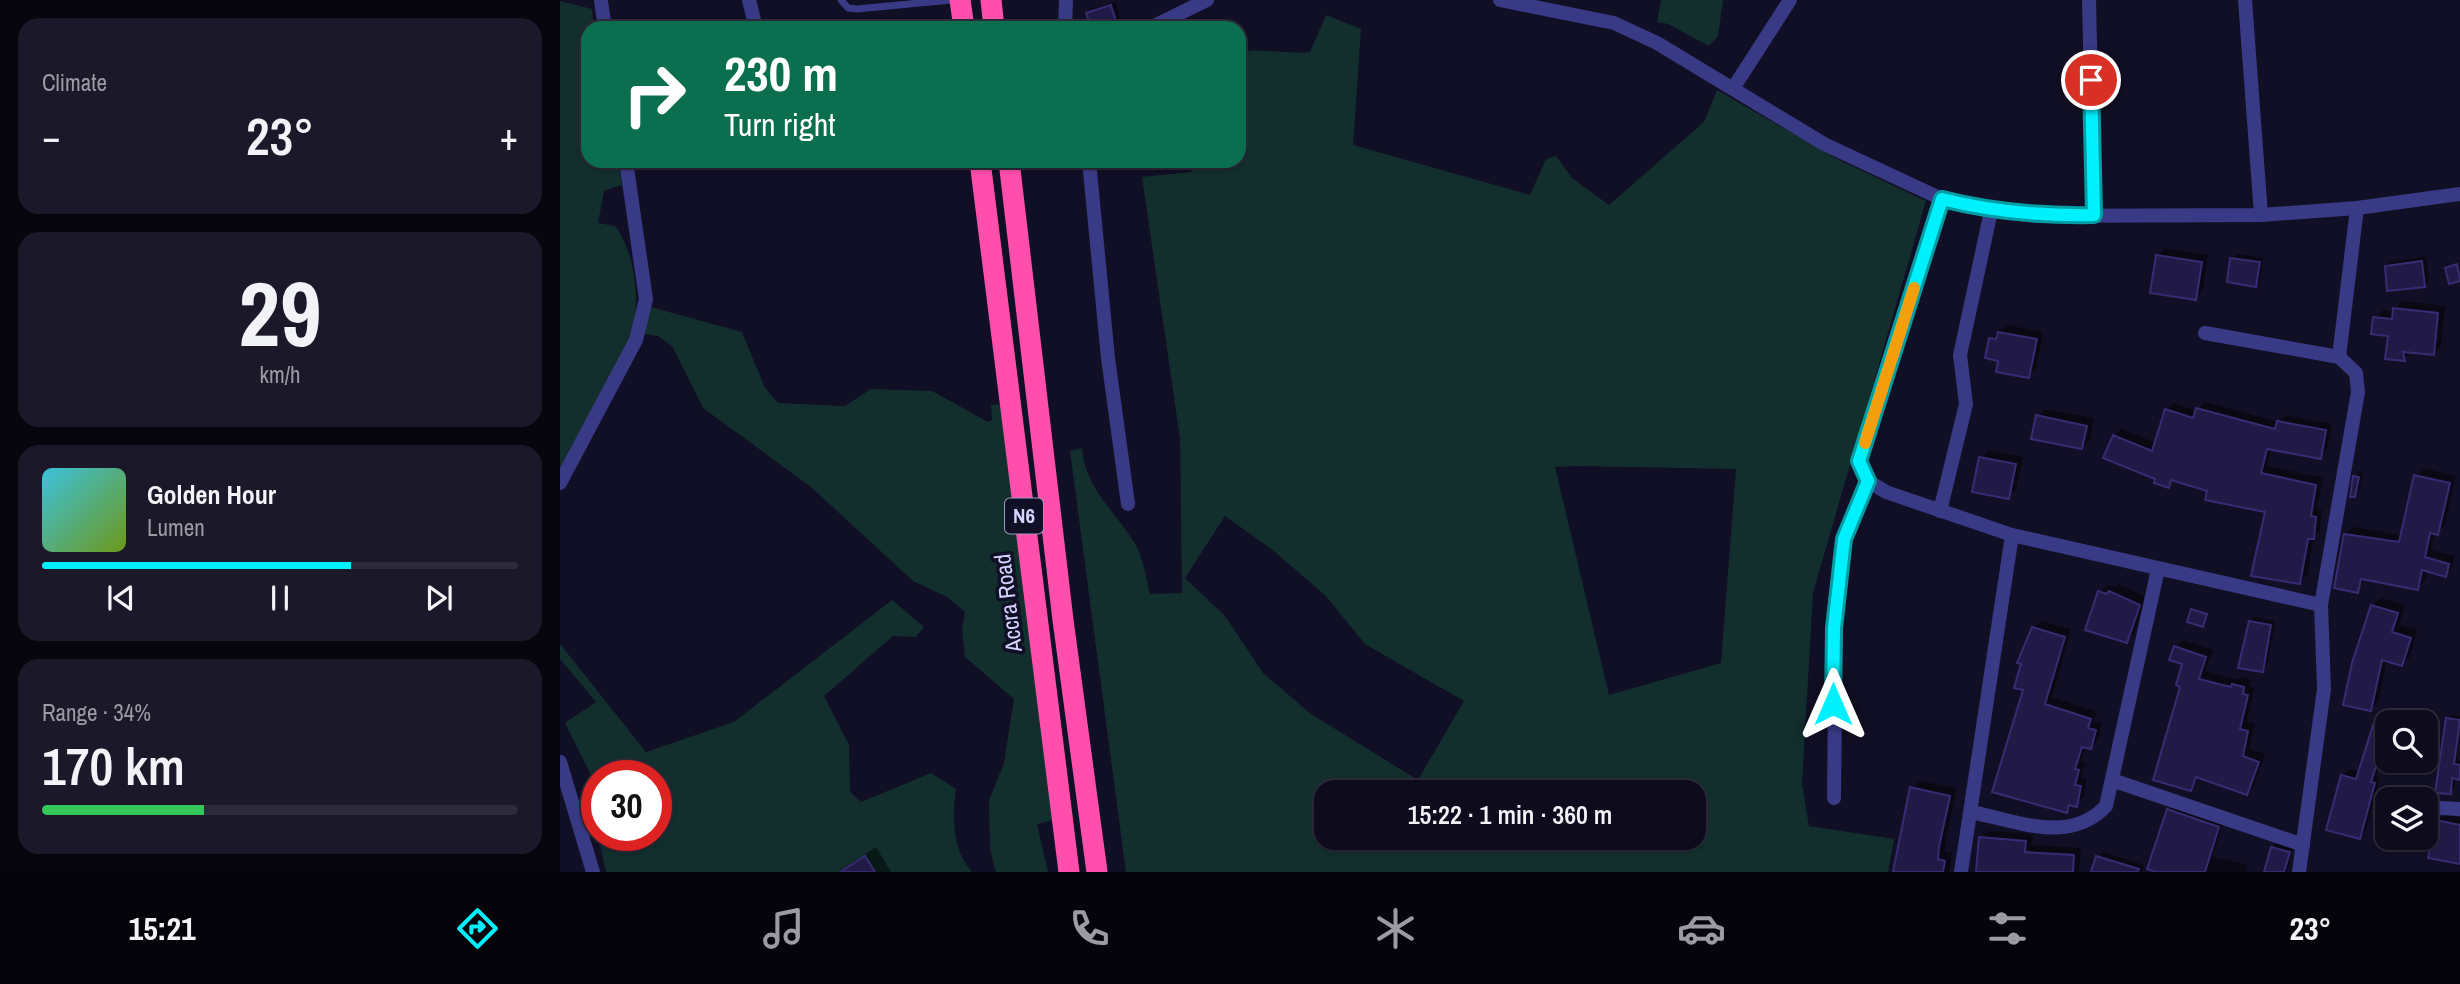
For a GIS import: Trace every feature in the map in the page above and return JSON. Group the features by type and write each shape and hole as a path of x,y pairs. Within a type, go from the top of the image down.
{"highway":[{"path":"960,0 963,21"},
{"path":"991,0 993,21"},
{"name":"Accra Road","path":"980,168 1069,872"},
{"name":"N6","path":"1010,168 1063,620 1097,872"}],"street":[{"path":"600,0 604,21"},
{"path":"749,0 754,21"},
{"path":"1065,21 1066,0"},
{"path":"1164,21 1206,0"},
{"path":"1500,0 1614,23 1657,43 1734,87 1824,144 1942,199 1991,211 2037,216 2261,215 2357,208 2460,194"},
{"path":"1734,87 1790,0"},
{"path":"2090,0 2094,215"},
{"path":"2245,0 2261,215"},
{"path":"560,483 636,340 646,299 627,168"},
{"path":"1090,168 1108,358 1128,505"},
{"path":"1942,199 1859,461 1868,481 1886,492 2012,535 2321,605"},
{"path":"2339,357 2357,208"},
{"path":"1940,511 1966,404 1960,355 1991,211"},
{"path":"2205,333 2339,357 2356,373 2358,392 2321,605 2323,699 2299,872"},
{"path":"1834,798 1834,628 1844,539 1868,481"},
{"path":"1961,872 2012,535"},
{"path":"1971,812 2062,829 2092,821 2106,806 2158,569"},
{"path":"560,762 593,872"},
{"path":"2112,780 2303,845"},
{"path":"2439,808 2460,809"}],"lane":[{"path":"841,0 848,8 857,9 951,0"}],"green space":[{"path":"1661,0 1723,0 1718,36 1709,46 1668,24 1657,22"},
{"path":"560,1 592,9 593,21 581,21 581,168 619,168 622,185 604,191 598,223 615,226 622,237 632,265 636,297 633,327 622,357 560,474"},
{"path":"1326,15 1361,29 1353,145 1530,195 1546,159 1556,156 1572,178 1609,205 1704,122 1717,90 1839,160 1926,201 1813,593 1802,784 1809,826 1894,839 1888,872 1126,872 1070,451 1082,448 1084,462 1094,487 1137,548 1150,594 1182,593 1180,438 1142,177 1191,172 1192,168 1246,168 1246,52 1310,52","holes":["1555,467 1736,469 1721,663 1609,695","1225,516 1274,551 1326,596 1365,644 1464,701 1418,780 1311,714 1263,673 1225,616 1185,578"]},
{"path":"647,306 742,332 765,388 778,403 845,406 871,389 932,391 988,422 992,420 991,405 1005,404 1057,819 1037,824 1048,872 996,872 990,849 989,800 1004,763 1014,699 965,657 962,629 965,612 947,597 913,581 811,487 703,408 672,346 658,336 644,334"},
{"path":"892,600 924,627 916,637 893,636 824,696 849,745 850,792 861,802 931,773 956,789 955,833 960,853 972,872 606,872 601,851 672,851 672,760 584,760 565,723 596,702 560,659 560,644 646,752 734,722"}],"building":[{"path":"1111,5 1116,21 1089,21 1086,13"},
{"path":"2156,255 2202,262 2196,300 2150,293"},
{"path":"2230,258 2260,262 2256,287 2227,282"},
{"path":"2422,261 2425,287 2387,291 2385,266"},
{"path":"2457,264 2460,281 2449,284 2445,268"},
{"path":"2393,308 2438,313 2434,355 2403,352 2405,361 2385,359 2388,336 2371,334 2373,317 2392,319"},
{"path":"1998,332 2037,339 2029,378 1996,372 1998,361 1985,358 1989,338 1996,339"},
{"path":"2196,408 2275,429 2277,421 2326,430 2321,459 2267,449 2261,473 2316,485 2311,516 2316,517 2314,539 2308,539 2300,584 2251,576 2265,512 2205,500 2207,491 2171,480 2169,488 2154,483 2155,479 2103,458 2113,435 2152,451 2165,409 2193,418"},
{"path":"2036,415 2087,426 2082,449 2031,439"},
{"path":"1979,457 2016,464 2009,499 1972,492"},
{"path":"2414,475 2450,483 2438,535 2430,533 2425,557 2449,564 2446,577 2422,570 2418,590 2361,579 2358,593 2334,588 2344,534 2399,542"},
{"path":"2353,476 2359,477 2355,497 2350,497"},
{"path":"2098,591 2107,594 2109,591 2140,605 2127,643 2085,630"},
{"path":"2371,605 2398,613 2392,632 2411,638 2402,666 2382,660 2371,711 2343,705 2352,663"},
{"path":"2191,609 2207,614 2203,627 2187,622"},
{"path":"2249,621 2271,625 2263,672 2238,668"},
{"path":"2032,627 2065,637 2045,704 2091,719 2088,728 2096,730 2091,749 2082,747 2075,769 2079,770 2075,785 2081,786 2077,807 2069,805 2067,813 1992,792 2023,690 2014,688 2021,664 2017,663"},
{"path":"2174,646 2206,657 2199,679 2231,687 2232,684 2244,687 2243,694 2248,695 2240,729 2248,731 2243,756 2259,762 2247,795 2196,777 2191,791 2153,780 2180,687 2176,685 2182,664 2169,660"},
{"path":"2446,718 2460,720 2454,764 2460,765 2460,780 2452,778 2451,794 2438,793 2436,787"},
{"path":"2375,722 2375,770 2371,782 2375,783 2360,839 2326,830 2341,775 2356,779"},
{"path":"1910,787 1950,796 1939,847 1938,859 1945,861 1943,872 1893,872"},
{"path":"2167,809 2219,827 2205,872 2156,872 2147,869"},
{"path":"2438,820 2460,825 2460,864 2428,858 2430,850 2438,850"},
{"path":"1979,837 2026,841 2025,852 2074,855 2073,872 1976,872"},
{"path":"2271,847 2290,852 2284,872 2264,872"},
{"path":"865,856 875,872 840,872"},
{"path":"2096,856 2139,869 2138,872 2091,872"}],"slow traffic":[{"path":"1865,443 1914,288"}],"route":[{"path":"1833,704 1834,628 1844,539 1868,481 1859,461 1942,199 1991,211 2037,216 2094,215 2091,80"}]}
